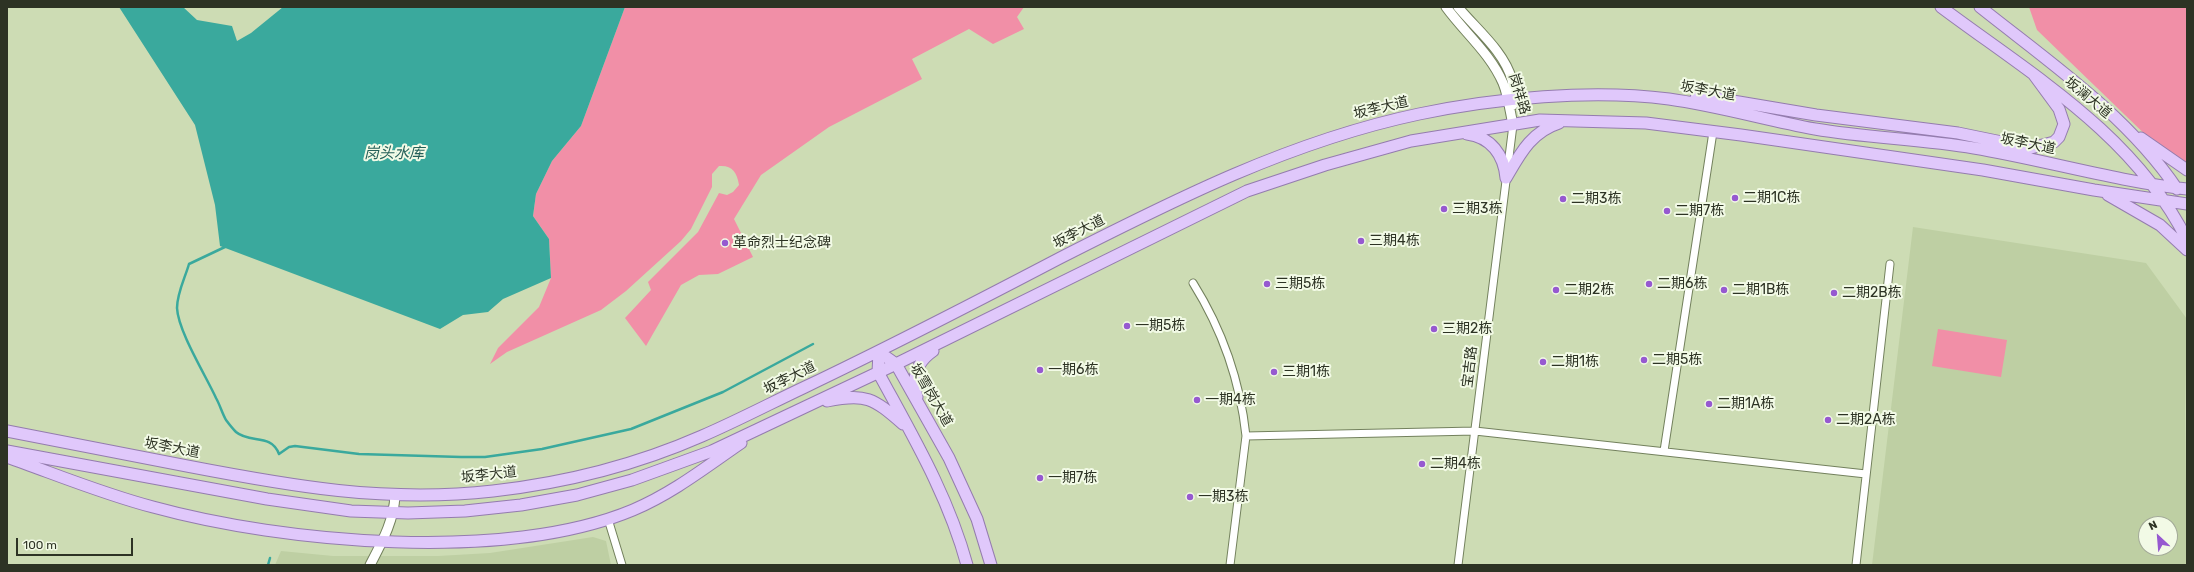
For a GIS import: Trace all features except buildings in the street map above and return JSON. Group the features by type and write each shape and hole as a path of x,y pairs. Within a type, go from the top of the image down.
{"main road":[{"name":"坂澜大道","path":"1941,7 2034,75 2100,128 2130,156 2152,183 2187,240"},
{"name":"坂澜大道","path":"1980,7 2095,99 2115,118 2152,158 2176,188 2186,205"},
{"path":"1676,100 1714,98 1816,115 1958,133 2031,148 2054,142 2059,137 2064,124 2059,109 2034,75"},
{"name":"坂李大道","path":"7,431 298,487 353,493 395,495 463,494 518,487 573,477 626,463 705,435 879,352 1138,218 1208,184 1268,159 1349,131 1423,113 1510,99 1572,96 1649,97 1676,100 1722,108 1809,128 1977,149 2187,189"},
{"path":"2115,118 2150,146 2187,170"},
{"path":"7,451 295,504 351,511 436,512 493,508 577,494 632,480 685,462 896,364 1247,192 1326,165 1411,141 1540,120 1646,124 1714,132 1983,170 2186,205"},
{"path":"1506,178 1523,149 1533,137 1546,128 1568,121"},
{"path":"1462,133 1474,135 1494,146 1501,156 1506,178"},
{"path":"2094,190 2150,218 2170,233 2187,250"},
{"path":"926,419 915,391 916,374 924,358 951,337"},
{"path":"879,352 878,372 940,488 957,530 968,565"},
{"name":"坂雪岗大道","path":"879,352 896,364 949,458 968,498 991,565"},
{"path":"808,405 847,397 868,399 880,405 908,428"},
{"path":"7,457 123,499 184,515 246,527 330,537 383,540 501,538 555,531 608,519 650,502 684,484 766,425"}],"street":[{"name":"岗祥路","path":"1446,7 1489,59 1510,99"},
{"name":"岗祥路","path":"1458,7 1501,59 1512,81 1510,99 1513,125"},
{"name":"宝吉路","path":"1458,565 1513,125"},
{"path":"1664,451 1714,132"},
{"path":"1856,565 1890,264"},
{"path":"1193,284 1212,315 1228,354 1241,400 1246,436 1230,565"},
{"path":"1246,436 1475,431 1866,474"},
{"path":"370,565 383,540 394,512 395,495"},
{"path":"608,519 622,565"}],"shaded area":[{"path":"625,7 1024,7 1017,17 1024,29 993,44 969,29 912,59 922,79 829,127 761,175 734,219 753,257 718,274 699,275 681,285 646,346 625,318 651,290 648,282 698,232 719,193 727,195 733,192 739,185 737,176 731,168 719,166 712,174 712,187 691,229 681,241 626,291 601,310 507,352 490,364 498,348 539,307 551,278 549,239 533,216 536,194 552,161 581,126"},
{"path":"2029,7 2187,7 2187,164 2155,144 2037,30"},
{"path":"1913,227 2146,263 2187,319 2185,411 2187,565 1872,565"},
{"path":"1938,329 2007,340 2001,377 1932,366"},
{"path":"593,537 606,541 611,565 275,565 281,551 333,556 438,556 490,553"}],"water":[{"name":"岗头水库","path":"119,7 183,7 197,20 232,26 237,41 251,33 283,7 625,7 581,126 552,161 536,194 533,216 549,239 551,278 503,299 488,312 463,315 440,329 220,246 215,205 195,125"}],"waterway":[{"path":"227,246 189,264 177,302 179,318 187,341 226,420 236,432 242,436 271,443 279,454 289,447 295,446 359,454 461,457 485,457 542,449 631,429 723,392 813,344"},
{"path":"268,565 270,558"}],"place":[{"name":"二期1C栋","path":"1735,198"},
{"name":"二期3栋","path":"1563,199"},
{"name":"三期3栋","path":"1444,209"},
{"name":"二期7栋","path":"1667,211"},
{"name":"三期4栋","path":"1361,241"},
{"name":"革命烈士纪念碑","path":"725,243"},
{"name":"三期5栋","path":"1267,284"},
{"name":"二期6栋","path":"1649,284"},
{"name":"二期2栋","path":"1556,290"},
{"name":"二期1B栋","path":"1724,290"},
{"name":"二期2B栋","path":"1834,293"},
{"name":"一期5栋","path":"1127,326"},
{"name":"三期2栋","path":"1434,329"},
{"name":"二期5栋","path":"1644,360"},
{"name":"二期1栋","path":"1543,362"},
{"name":"一期6栋","path":"1040,370"},
{"name":"三期1栋","path":"1274,372"},
{"name":"一期4栋","path":"1197,400"},
{"name":"二期1A栋","path":"1709,404"},
{"name":"二期2A栋","path":"1828,420"},
{"name":"二期4栋","path":"1422,464"},
{"name":"一期7栋","path":"1040,478"},
{"name":"一期3栋","path":"1190,497"}]}
